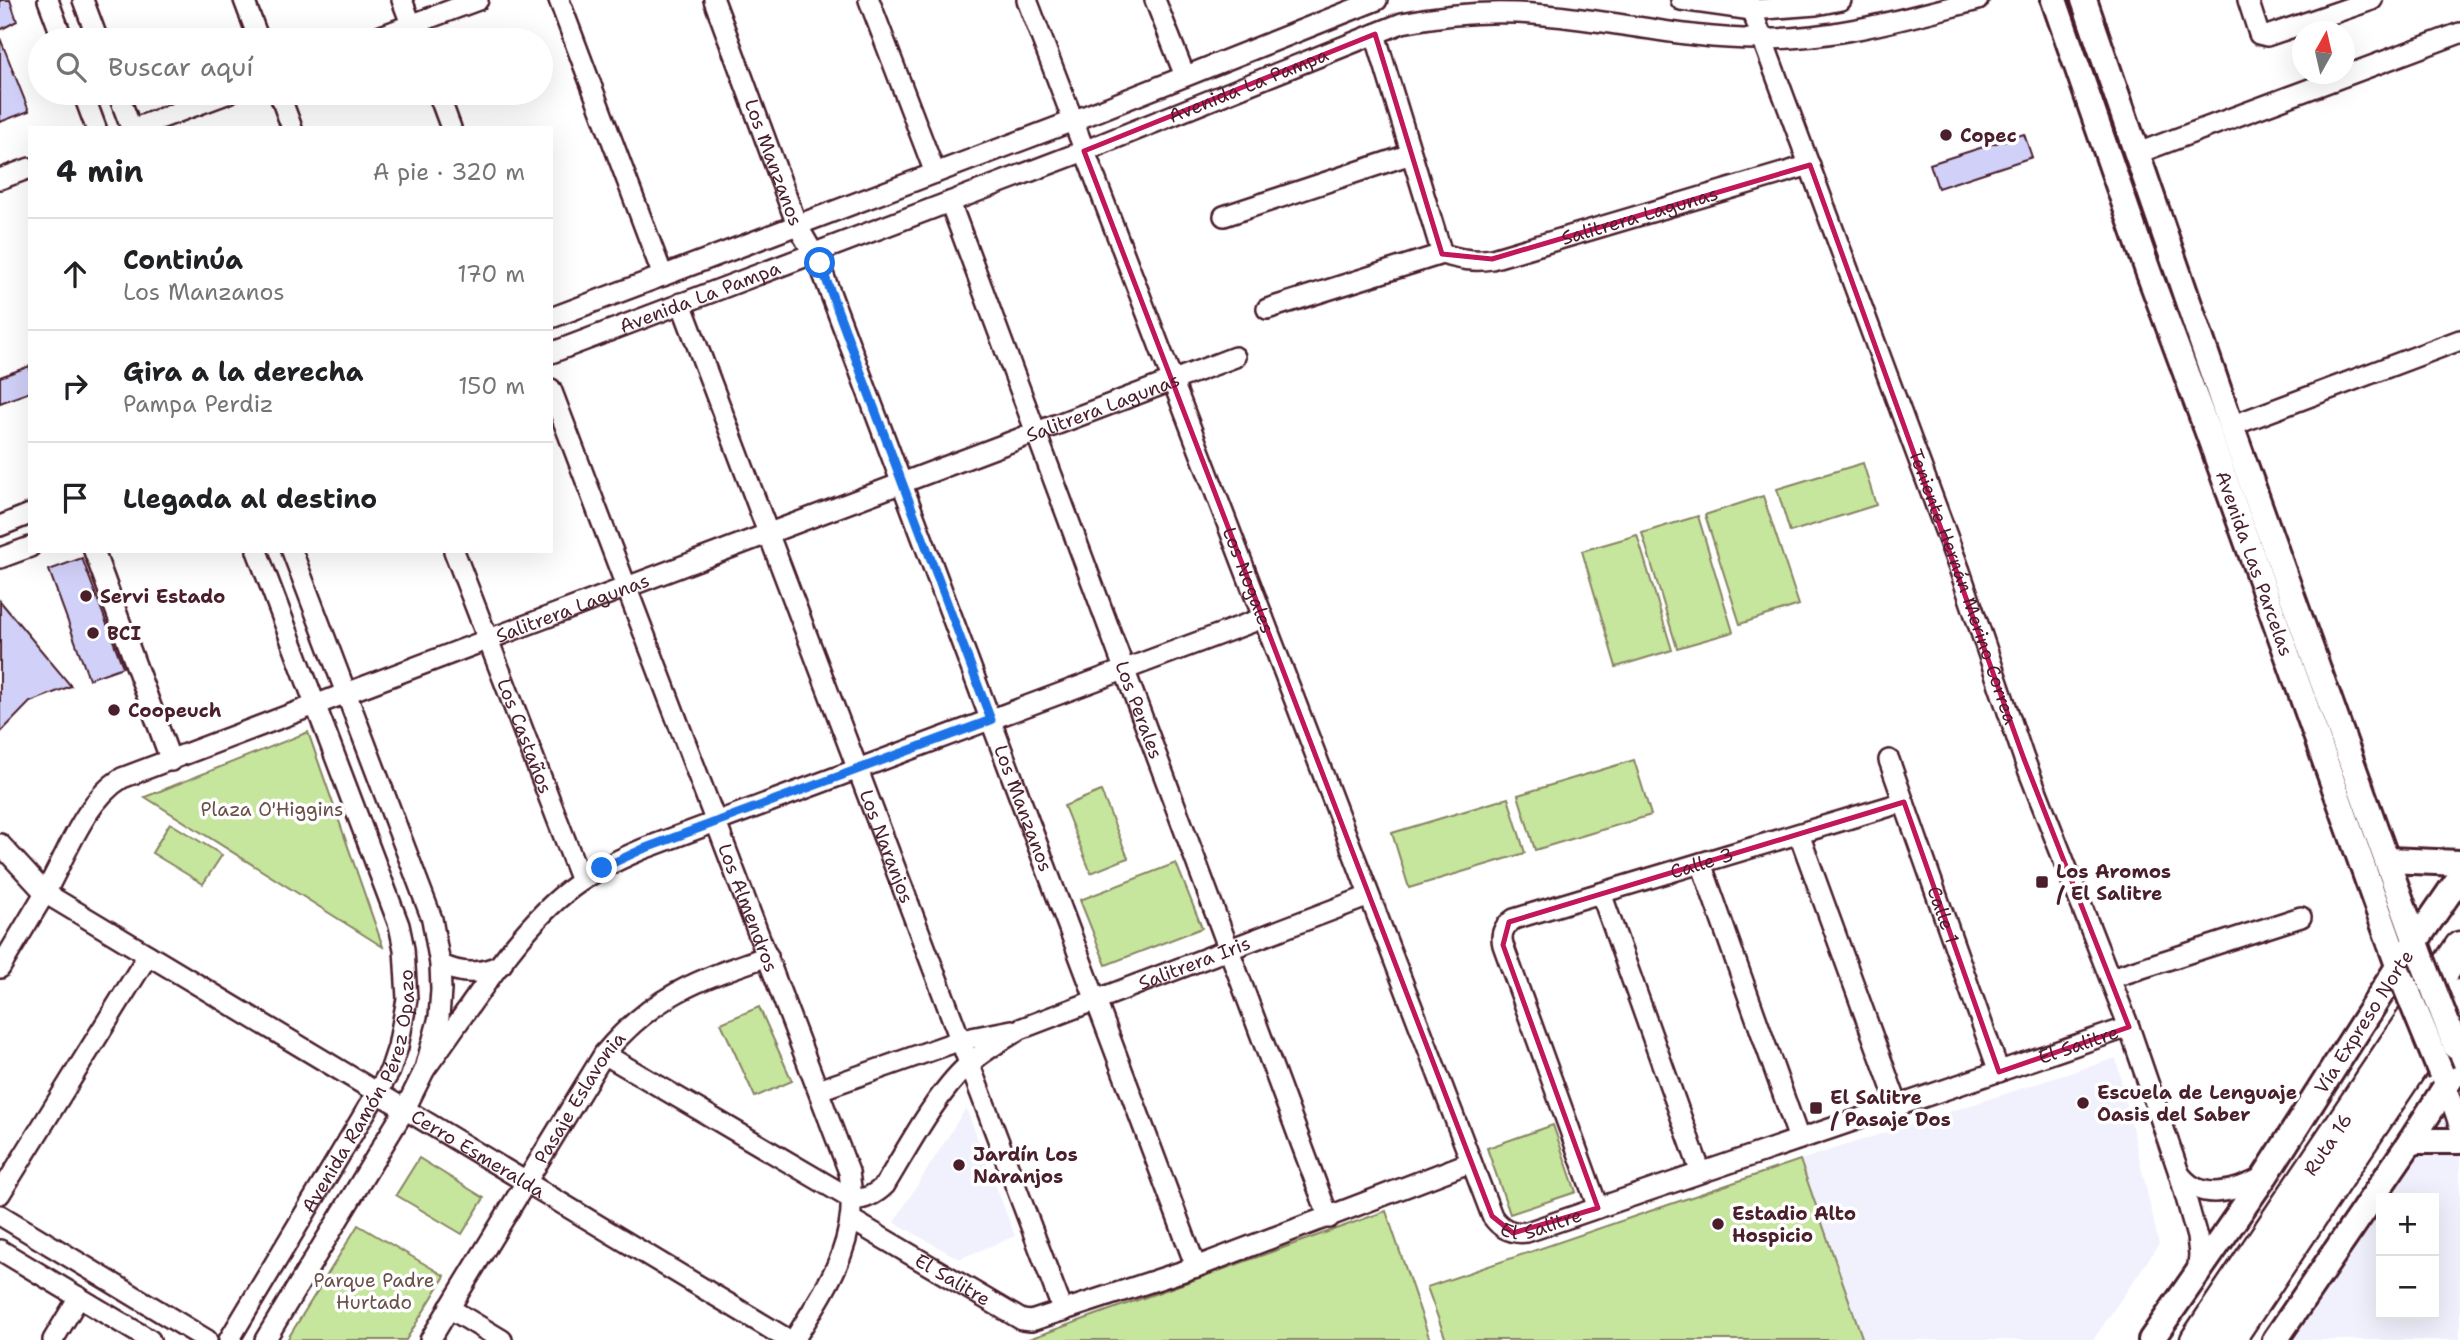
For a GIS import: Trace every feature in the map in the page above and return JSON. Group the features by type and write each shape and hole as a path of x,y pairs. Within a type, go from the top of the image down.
{"highway":[{"name":"Ruta 16","path":"2196,1340 2460,947"},
{"name":"Ruta 16","path":"2229,1340 2460,995"}],"main road":[{"name":"Avenida Las Parcelas","path":"2054,0 2148,271 2401,976 2453,1065"},
{"name":"Avenida Las Parcelas","path":"2084,0 2231,426 2388,860 2419,950 2453,1065"},
{"path":"2388,860 2460,863"},
{"name":"Vía Expreso Norte","path":"2151,1340 2419,950 2460,877"},
{"path":"2275,1340 2411,1141 2453,1065"},
{"path":"2411,1141 2460,1141"}],"street":[{"path":"48,0 58,28"},
{"path":"83,0 94,28"},
{"path":"244,0 254,28"},
{"path":"402,0 412,28"},
{"path":"422,28 478,0"},
{"path":"559,0 663,276"},
{"name":"Los Manzanos","path":"714,0 797,225 816,253 1196,1267"},
{"path":"869,0 935,173"},
{"name":"Los Nogales","path":"1027,0 1471,1162"},
{"path":"1155,0 1185,76"},
{"name":"Avenida La Pampa","path":"553,317 1073,121 1377,0"},
{"path":"1681,0 1750,5 1816,5 1841,0"},
{"name":"Avenida La Pampa","path":"553,352 1084,151 1402,23 1447,14 1546,15 1690,36 1763,39 1825,35 1902,20 1978,0"},
{"path":"2248,0 2259,34 2266,36 2372,0"},
{"name":"Teniente Hernán Merino Correa","path":"1750,5 1960,570 2024,759 2129,1027 2179,1173 2199,1246 2197,1275"},
{"path":"2138,153 2460,33"},
{"path":"1376,34 1442,254"},
{"path":"87,105 95,126"},
{"path":"123,105 132,126"},
{"path":"138,126 196,105"},
{"path":"283,105 291,126"},
{"path":"442,105 450,126"},
{"path":"1224,216 1411,154"},
{"name":"Salitrera Lagunas","path":"1267,309 1442,254 1463,260 1492,259 1810,164"},
{"path":"0,180 28,169"},
{"name":"Los Perales","path":"950,202 1329,1218"},
{"name":"Los Naranjos","path":"681,303 1063,1311"},
{"path":"2231,426 2460,340"},
{"name":"Salitrera Lagunas","path":"0,968 100,795 122,778 1235,357"},
{"name":"Los Almendros","path":"553,394 845,1158 852,1210 842,1257 792,1340"},
{"path":"0,526 28,515"},
{"path":"0,558 28,548"},
{"path":"95,553 171,761"},
{"name":"Avenida Ramón Pérez Opazo","path":"229,1340 378,1093 390,1070 404,1023 407,999 404,949 394,913 258,553"},
{"name":"Avenida Ramón Pérez Opazo","path":"265,1340 405,1109 425,1069 439,1017 440,964 428,908 293,553"},
{"name":"Los Castaños","path":"455,553 581,881"},
{"path":"425,1069 537,920 581,881 622,858 1263,618"},
{"name":"Calle 1","path":"1889,760 1999,1072"},
{"name":"Calle 3","path":"1598,1208 1503,945 1503,930 1514,919 1904,802"},
{"path":"1799,834 1898,1106"},
{"name":"Cerro Esmeralda","path":"0,844 45,892 792,1340"},
{"path":"1701,863 1799,1139"},
{"path":"1601,893 1701,1173"},
{"name":"Salitrera Iris","path":"819,1090 961,1040 1020,1029 1369,896"},
{"path":"2111,978 2301,917"},
{"path":"0,1194 149,954"},
{"name":"Pasaje Eslavonia","path":"430,1340 604,1054 636,1019 676,991 768,956"},
{"path":"440,964 466,973 485,971 502,964"},
{"name":"El Salitre","path":"604,1054 1022,1320 1031,1321 1196,1267 1471,1162 1492,1216 1500,1227 1513,1233 1527,1232 2129,1027"},
{"name":"Salitrera Iris","path":"852,1210 885,1185 939,1098 969,1063 1020,1029"},
{"name":"Avenida Las Parcelas","path":"2453,1065 2460,1127"},
{"path":"2179,1173 2196,1189 2214,1193 2239,1188 2265,1176"},
{"path":"0,1214 207,1340"},
{"path":"0,1250 150,1340"},
{"path":"53,1340 79,1297"},
{"path":"449,1308 502,1340"}],"highlighted area":[{"path":"1375,34 1442,254 1492,259 1810,165 2024,759 2129,1027 1999,1072 1904,802 1509,922 1503,945 1598,1208 1513,1233 1492,1216 1084,151"}],"shaded area":[{"path":"2116,1058 2159,1244 2093,1340 1863,1340 1800,1160"},
{"path":"2460,1077 2460,1340 2286,1340 2376,1204 2376,1319 2439,1319 2439,1193 2383,1193"},
{"name":"Jardín Los Naranjos","path":"966,1108 1015,1236 959,1259 894,1222"}],"green space":[{"path":"1863,463 1876,505 1790,532 1777,489"},
{"path":"1763,496 1799,605 1740,624 1705,515"},
{"path":"1698,516 1733,632 1677,648 1642,533"},
{"path":"1637,535 1672,650 1616,667 1582,551"},
{"name":"Plaza O'Higgins","path":"308,732 383,947 145,797"},
{"path":"1634,760 1651,815 1535,850 1518,795"},
{"path":"1101,791 1128,858 1091,873 1064,806"},
{"path":"1508,798 1525,853 1409,888 1392,833"},
{"path":"170,823 222,855 203,884 152,853"},
{"path":"1176,863 1202,928 1106,965 1080,900"},
{"path":"759,1007 792,1081 755,1097 721,1023"},
{"path":"1553,1125 1576,1192 1510,1214 1487,1148"},
{"path":"419,1158 484,1198 462,1234 396,1195"},
{"name":"Estadio Alto Hospicio","path":"1800,1160 1863,1340 1446,1340 1427,1287"},
{"path":"1386,1211 1430,1340 1026,1340"},
{"name":"Parque Padre Hurtado","path":"358,1225 445,1276 406,1340 287,1340"}],"building":[{"path":"0,0 10,0 17,21 0,30"},
{"path":"0,38 29,111 0,122"},
{"path":"2024,134 2032,157 1938,188 1930,164"},
{"path":"28,367 28,393 0,403 0,377"},
{"path":"82,558 123,667 89,679 49,570"},
{"path":"0,601 71,686 30,702 0,733"}],"place":[{"name":"Copec","path":"1946,135"},
{"name":"Servi Estado","path":"86,596"},
{"name":"BCI","path":"93,633"},
{"name":"Coopeuch","path":"114,710"},
{"name":"Los Aromos / El Salitre","path":"2042,882"},
{"name":"Escuela de Lenguaje Oasis del Saber","path":"2083,1103"},
{"name":"El Salitre / Pasaje Dos","path":"1816,1108"},
{"name":"Jardín Los Naranjos","path":"959,1165"},
{"name":"Estadio Alto Hospicio","path":"1718,1224"}],"route":[{"path":"602,868 643,849 991,720 820,263"}]}
